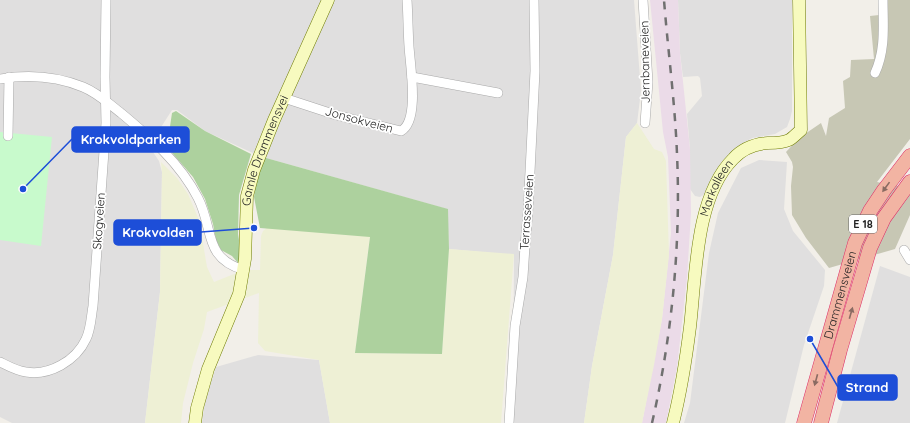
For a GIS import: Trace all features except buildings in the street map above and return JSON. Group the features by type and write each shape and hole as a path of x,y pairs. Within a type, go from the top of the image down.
{"highway":[{"name":"Drammensveien","path":"804,423 855,243 870,211 910,156"},
{"name":"Drammensveien","path":"821,423 840,350 870,248 884,218 910,182"}],"main road":[{"name":"Gamle Drammensvei","path":"195,423 197,408 213,355 234,309 239,294 244,270 246,209 250,183 259,156 328,0"},
{"name":"Markalleen","path":"673,423 686,359 700,232 706,209 714,190 726,168 740,153 757,145 790,140 801,130 799,0"}],"street":[{"name":"Skogveien","path":"0,362 25,372 49,371 70,359 81,348 87,338 93,298 106,123 106,0"},
{"name":"Jonsokveien","path":"284,98 336,114 401,131 408,125 413,96 410,63 408,0"},
{"name":"Terrasseveien","path":"509,423 515,326 523,276 528,212 535,71 534,0"},
{"name":"Jernbaneveien","path":"643,0 648,82 645,123"},
{"path":"875,73 884,42 883,0"},
{"path":"8,136 5,78 28,75 50,77 83,87 105,100 155,142 174,161 198,198 204,213 210,238 218,255 225,262 244,270"},
{"path":"412,77 498,93"},
{"path":"904,250 910,260"}],"shaded area":[{"path":"0,0 634,0 641,91 637,123 626,137 613,255 592,366 584,423 513,423 514,255 449,249 447,209 259,156 205,131 177,110 172,110 149,146 159,161 162,172 160,292 145,423 12,423 0,417"},
{"path":"650,0 678,0 680,53 690,149 691,213 687,278 677,367 666,423 642,423 662,319 671,233 668,157 663,132"},
{"path":"678,0 792,0 792,111 787,127 775,134 752,138 735,148 718,169 705,194 700,197 695,196 690,189 690,149 687,114 702,96 700,78 698,76 683,77 680,53"},
{"path":"880,0 910,0 910,139 877,182 910,188 910,215 895,249 829,268 806,238 792,215 791,186 793,167 792,162 786,152 799,138 821,123 826,136 829,118 845,108 843,81 850,77 851,60 874,59 870,16 879,15"},
{"path":"637,123 654,149 662,152 666,161 669,255 662,319 654,365 642,423 584,423 592,366 613,255 626,137"},
{"path":"759,160 787,162 784,209 793,231 825,270 824,286 804,345 785,423 684,423 690,403 709,253 718,213 741,168"},
{"path":"161,162 177,178 188,194 199,220 207,267 214,282 244,270 260,270 261,236 263,231 268,227 370,236 355,353 442,354 449,249 514,254 501,423 330,423 319,360 265,351 258,343 259,293 207,312 204,329 193,363 183,403 181,423 145,423 160,292"},
{"path":"880,266 910,277 910,423 837,423"},
{"path":"258,355 319,360 330,423 202,423 205,401 216,367"}],"green space":[{"path":"176,111 205,131 251,154 239,195 238,234 244,270 232,256 221,250 216,240 213,224 205,199 193,177 167,147 172,113"},
{"path":"0,132 52,137 41,246 0,240"},
{"path":"259,156 448,209 449,249 442,354 355,353 370,237 260,228 254,197"}],"railway":[{"path":"652,423 670,323 674,290 678,222 676,135 664,0"}],"place":[{"name":"Krokvoldparken","path":"23,189"},
{"name":"Krokvolden","path":"254,228"},
{"name":"Strand","path":"810,339"}]}
